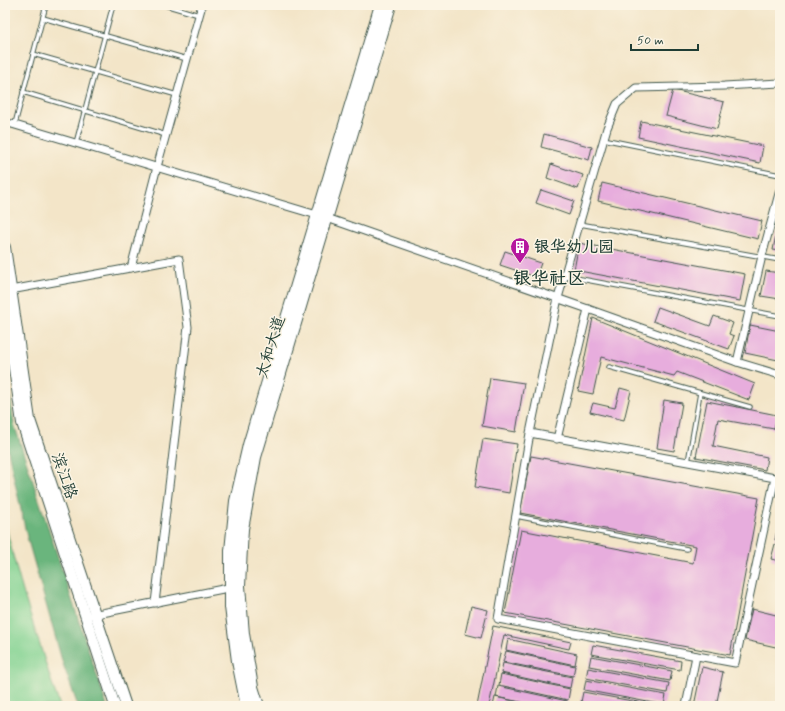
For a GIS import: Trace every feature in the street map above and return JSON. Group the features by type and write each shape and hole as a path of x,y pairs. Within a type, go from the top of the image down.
{"main road":[{"name":"太和大道","path":"322,216 381,5"},
{"name":"太和大道","path":"258,706 252,687 235,586 231,551 236,501 249,445 390,5"},
{"name":"太和大道","path":"235,586 231,606 237,653 247,706"}],"street":[{"path":"131,268 157,167 202,5"},
{"path":"530,434 774,478 735,663 498,619 530,434 558,298 606,128 617,104 636,88 780,83"},
{"path":"5,122 322,216 737,362 780,375"},
{"path":"737,362 762,256 777,211 780,190"},
{"name":"滨江路","path":"5,247 8,291 30,420 90,615 126,706"},
{"path":"8,291 179,259 188,327 155,603"},
{"path":"5,307 22,423 90,615 115,706"},
{"path":"558,439 588,309"},
{"path":"90,615 235,586"},
{"path":"686,706 696,656"}],"lane":[{"path":"15,124 46,5"},
{"path":"76,143 113,5"},
{"path":"165,5 199,15"},
{"path":"42,18 187,59"},
{"path":"33,54 177,95"},
{"path":"23,92 166,135"},
{"path":"604,139 780,175"},
{"path":"580,224 780,260"},
{"path":"565,276 780,316"},
{"path":"609,367 750,407"},
{"path":"688,462 700,393"},
{"path":"516,516 687,549"}],"green space":[{"path":"5,364 14,424 107,706 78,706 63,664 27,537 5,437"},
{"path":"5,522 25,598 60,706 5,706"}],"building":[{"path":"673,90 724,102 717,129 666,116"},
{"path":"641,121 763,146 760,163 638,137"},
{"path":"544,134 592,147 589,160 541,147"},
{"path":"551,164 583,175 578,189 547,178"},
{"path":"602,183 762,221 758,239 598,201"},
{"path":"541,190 574,201 569,215 536,203"},
{"path":"778,225 780,225 780,251 773,250"},
{"path":"579,243 745,274 740,301 574,270"},
{"name":"银华幼儿园","path":"505,251 541,263 536,277 500,265"},
{"path":"766,271 780,273 780,299 761,296"},
{"path":"658,307 710,326 714,316 733,323 729,334 734,336 729,349 653,321"},
{"path":"593,318 755,384 749,400 677,372 674,376 601,357 593,394 578,391"},
{"path":"750,325 780,331 780,349 778,360 745,353"},
{"path":"490,378 524,383 516,432 482,426"},
{"path":"620,388 631,391 624,420 590,412 593,403 615,408"},
{"path":"664,400 682,403 674,451 657,448"},
{"path":"707,401 777,415 774,429 718,419 713,446 767,457 765,470 696,457"},
{"path":"483,439 517,444 509,493 475,487"},
{"path":"531,456 759,498 730,655 505,613 521,530 693,563 696,546 520,513"},
{"path":"777,530 780,530 780,541 775,540"},
{"path":"775,544 780,545 780,561 771,559"},
{"path":"471,606 488,610 481,638 465,634"},
{"path":"752,609 780,616 780,648 745,640"},
{"path":"493,626 571,642 569,649 504,635 489,706 477,706"},
{"path":"508,639 577,654 575,665 506,650"},
{"path":"593,645 681,661 680,670 591,654"},
{"path":"506,651 575,666 573,676 503,662"},
{"path":"591,656 672,671 670,681 589,666"},
{"path":"503,663 572,677 570,688 501,673"},
{"path":"702,667 723,672 716,706 694,706"},
{"path":"588,668 669,683 667,693 586,678"},
{"path":"501,674 570,689 568,700 499,685"},
{"path":"586,680 666,695 664,705 584,690"},
{"path":"498,686 567,701 566,706 540,706 496,697"},
{"path":"583,692 654,706 601,706 581,702"},
{"path":"495,697 533,705 533,706 493,706"}],"place":[{"name":"银华幼儿园","path":"520,264"}],"district":[{"name":"银华社区","path":"549,279"}]}
